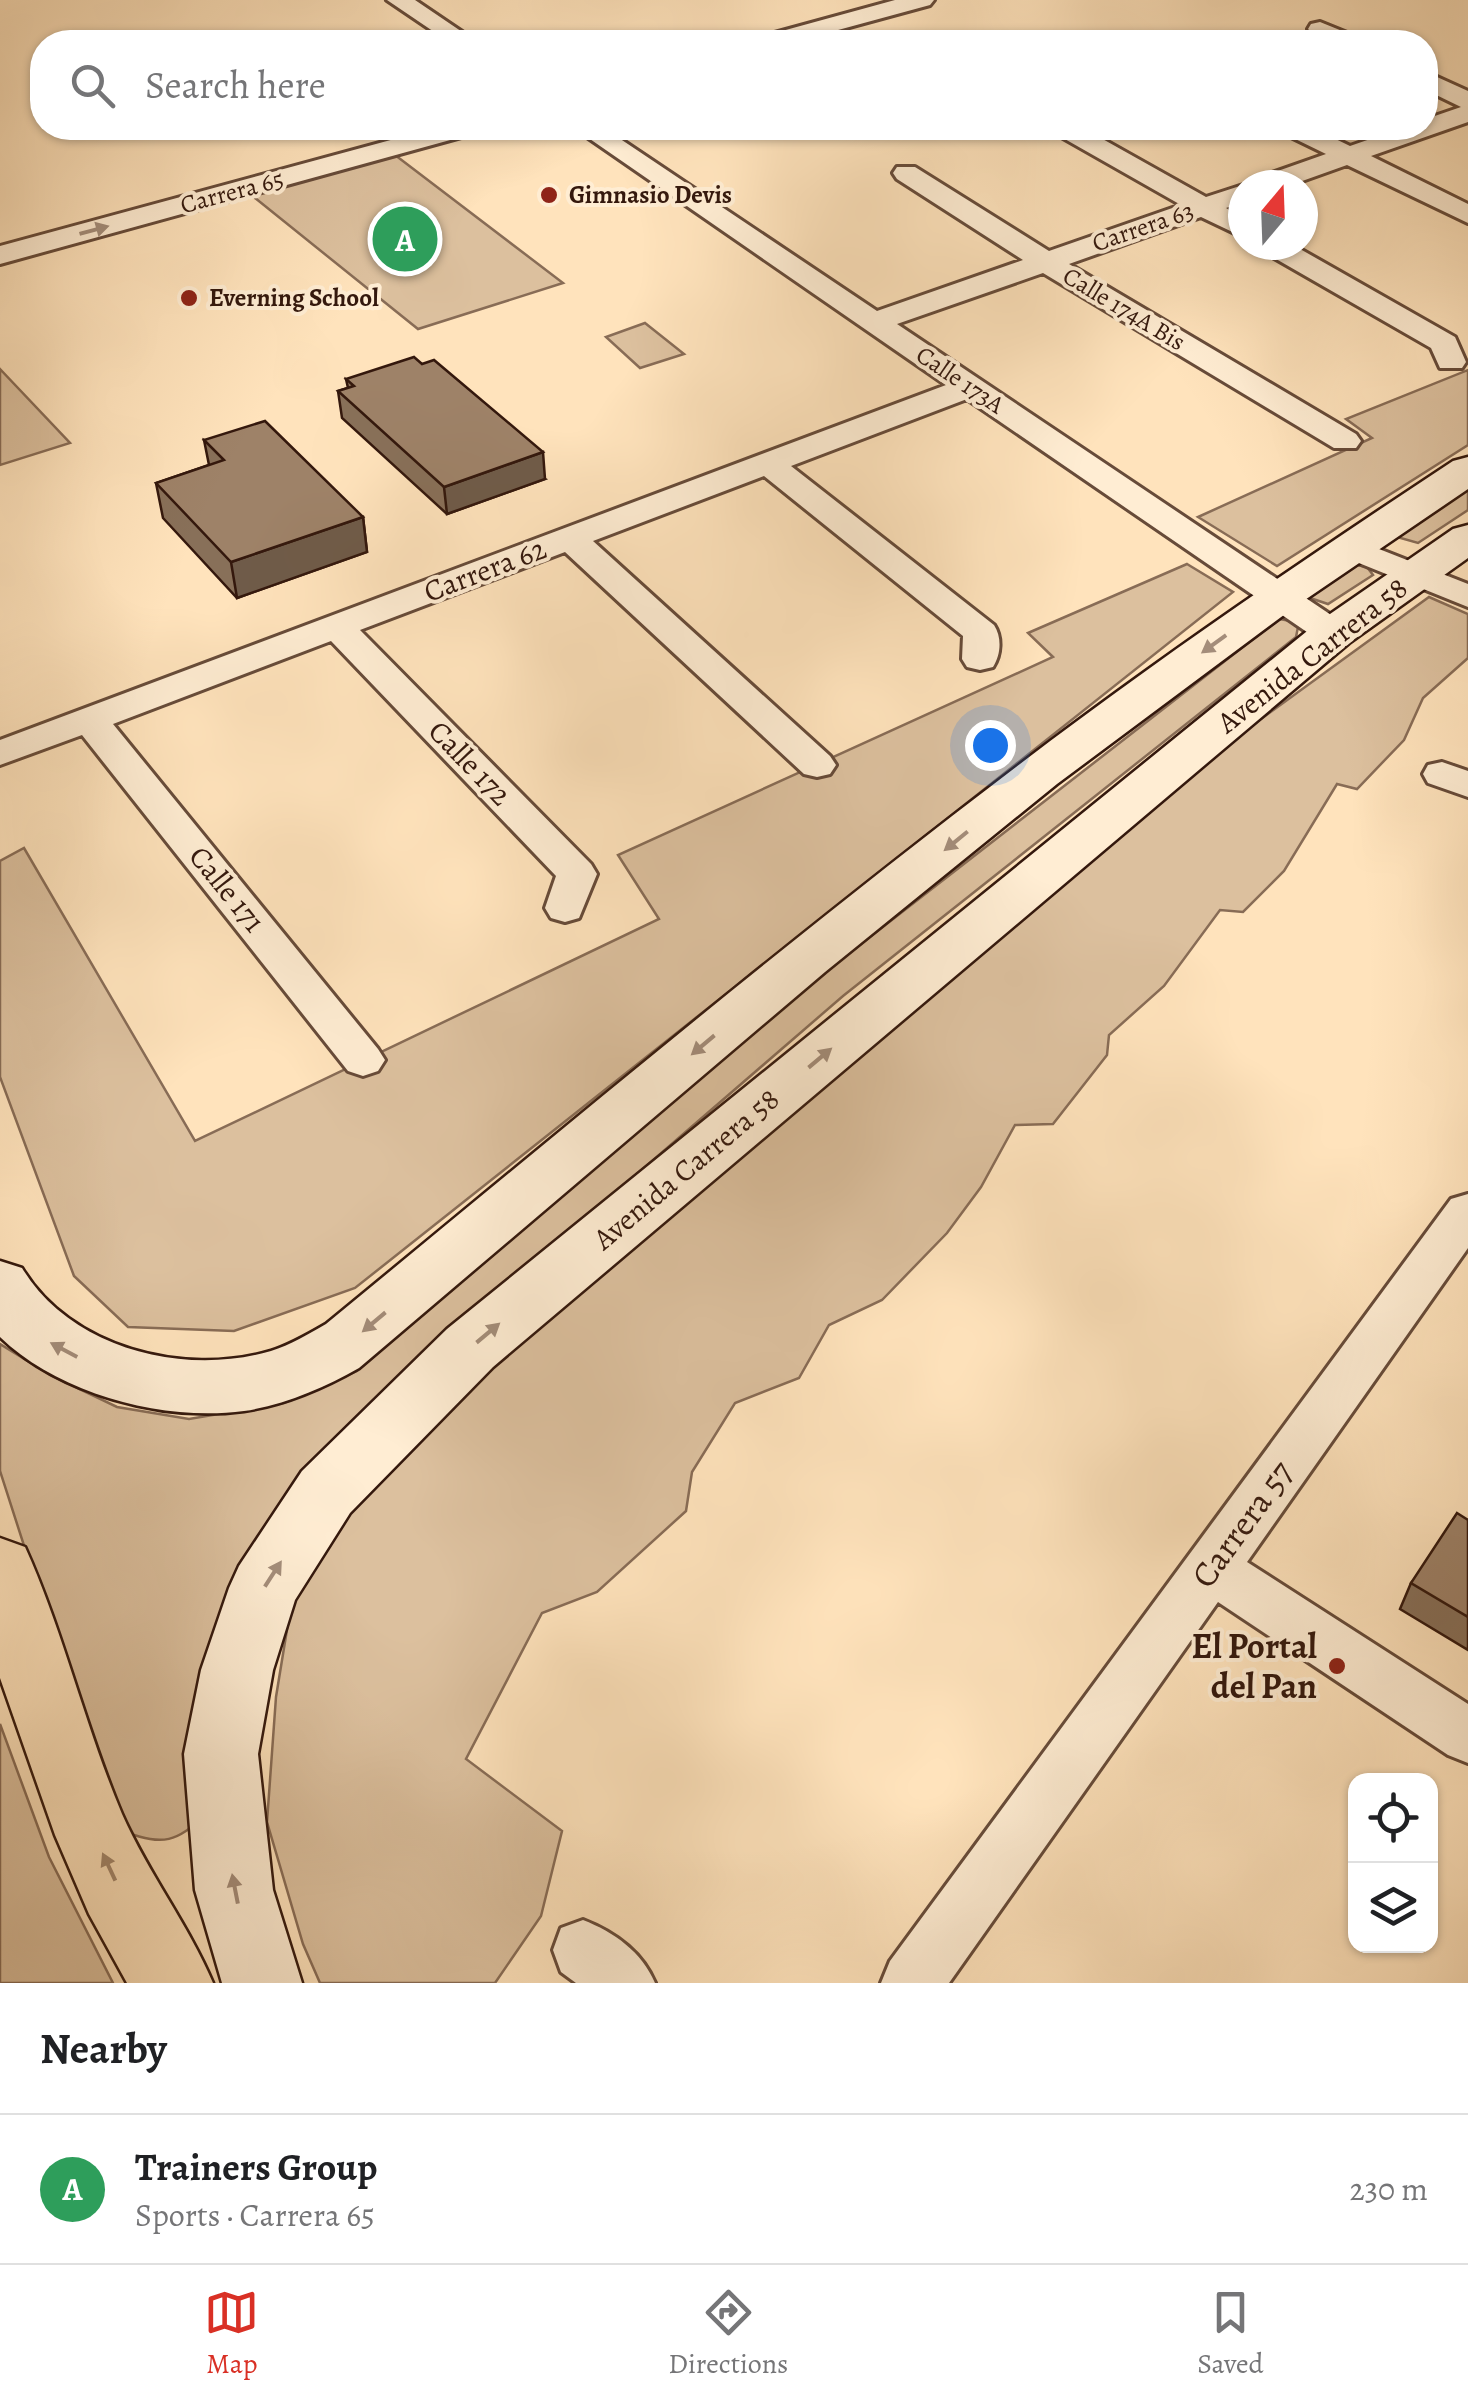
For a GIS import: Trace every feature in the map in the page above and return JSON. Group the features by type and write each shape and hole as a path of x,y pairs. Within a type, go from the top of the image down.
{"main road":[{"path":"0,1570 106,1864 152,1953 173,1983"}],"street":[{"path":"399,0 446,30"},
{"path":"813,30 922,0"},
{"path":"1438,86 1468,101"},
{"path":"1438,124 1468,113"},
{"name":"Carrera 65","path":"0,256 420,140"},
{"name":"Calle 173A","path":"605,140 1333,633"},
{"path":"1085,140 1228,220"},
{"path":"1317,140 1468,215"},
{"path":"1307,170 1392,140"},
{"name":"Calle 174A Bis","path":"906,173 1344,442"},
{"name":"Carrera 63","path":"874,322 1228,198"},
{"path":"1298,260 1444,343 1451,362"},
{"name":"Carrera 62","path":"0,753 970,387"},
{"path":"768,463 981,633 980,659"},
{"name":"Avenida Carrera 58","path":"0,1286 7,1306 32,1330 66,1353 152,1380 194,1386 241,1385 308,1368 349,1342 765,993 1044,770 1279,596 1468,470"},
{"path":"570,538 817,765"},
{"path":"1358,543 1449,570"},
{"name":"Avenida Carrera 58","path":"262,1983 234,1890 221,1754 237,1670 264,1588 326,1492 470,1348 1333,633 1449,570"},
{"name":"Calle 172","path":"337,626 578,874 565,908"},
{"name":"Calle 171","path":"90,719 364,1060"},
{"name":"Carrera 57","path":"912,1983 1468,1212"},
{"path":"1211,1568 1468,1736"}],"shaded area":[{"path":"395,155 563,283 418,329 250,194"},
{"path":"645,323 684,354 640,368 606,337"},
{"path":"0,369 70,443 0,465"},
{"path":"1468,370 1468,445 1277,566 1198,517 1372,438 1346,419"},
{"path":"1468,488 1468,510 1418,543 1397,537"},
{"path":"1187,564 1233,592 355,1288 234,1331 128,1327 74,1276 0,1077 0,861 24,848 195,1141 659,919 618,855 1053,657 1028,633"},
{"path":"1352,564 1367,567 1373,575 1328,604 1307,597"},
{"path":"1429,597 1468,614 1468,658 1423,698 1404,740 1357,789 1337,784 1284,871 1243,912 1220,910 1164,986 1109,1035 1107,1055 1053,1124 1015,1125 981,1187 947,1233 882,1300 829,1325 799,1378 735,1403 692,1472 686,1511 597,1592 542,1613 466,1759 562,1831 541,1916 495,1983 320,1983 303,1944 267,1822 276,1697 292,1599 360,1491 566,1297 939,983 1250,727"},
{"path":"1279,619 1298,627 1296,637 843,996 372,1403 206,1815 169,1839 125,1832 75,1704 0,1471 0,1344 52,1376 117,1407 189,1419 284,1403 357,1371 821,975"},
{"path":"0,1724 49,1857 113,1983 0,1983"}],"building":[{"path":"414,357 422,364 434,360 543,452 444,487 338,391 354,386 346,379"},
{"path":"265,421 363,517 231,562 156,483 224,460 204,440"},
{"path":"1457,1513 1468,1520 1468,1617 1411,1583"}],"place":[{"name":"Gimnasio Devis","path":"549,195"},
{"name":"Trainers Group","path":"405,239"},
{"name":"Everning School","path":"189,298"},
{"name":"El Portal del Pan","path":"1337,1666"}]}
